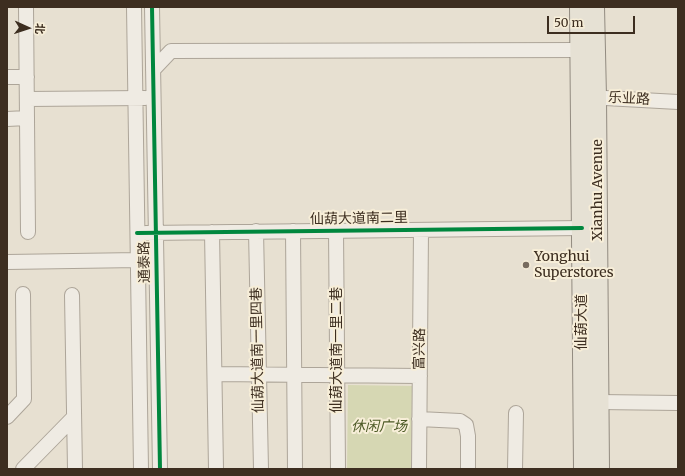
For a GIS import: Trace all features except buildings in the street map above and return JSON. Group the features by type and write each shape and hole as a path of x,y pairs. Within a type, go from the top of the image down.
{"main road":[{"name":"仙葫大道","path":"579,7 580,50 589,97 582,228 583,469"},
{"name":"Xianhu Avenue","path":"595,7 589,97 600,469"}],"street":[{"path":"26,7 28,232"},
{"name":"通泰路","path":"134,7 141,469"},
{"name":"通泰路","path":"152,7 160,469"},
{"path":"153,70 171,51 580,50"},
{"path":"7,77 27,77"},
{"name":"乐业路","path":"589,97 678,102"},
{"path":"27,99 153,98"},
{"path":"7,119 27,118"},
{"name":"仙葫大道南二里","path":"137,233 582,228"},
{"name":"仙葫大道南一里二巷","path":"336,230 338,469"},
{"name":"富兴路","path":"419,469 421,230"},
{"name":"仙葫大道南一里四巷","path":"256,231 261,469"},
{"path":"293,231 295,469"},
{"path":"212,232 216,469"},
{"path":"7,262 138,260"},
{"path":"7,417 24,399 23,294"},
{"path":"72,295 75,469"},
{"path":"215,374 420,376"},
{"path":"599,402 678,403"},
{"path":"515,469 516,413"},
{"path":"23,469 74,417"},
{"path":"419,419 460,421 466,426 468,436 468,469"}],"green space":[{"name":"休闲广场","path":"348,385 412,386 411,469 347,469"}],"cycle path":[{"path":"152,7 160,469"},
{"path":"137,233 582,228"}],"place":[{"name":"Yonghui Superstores","path":"526,265"}]}
